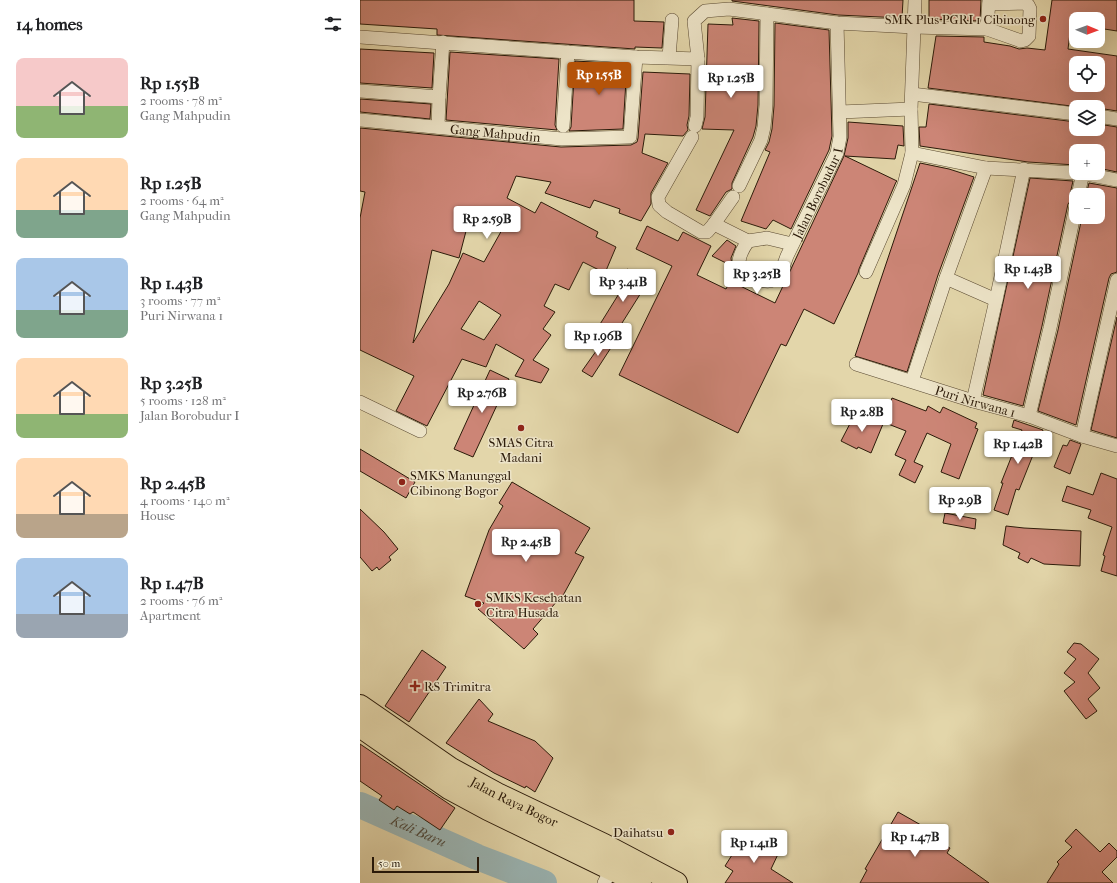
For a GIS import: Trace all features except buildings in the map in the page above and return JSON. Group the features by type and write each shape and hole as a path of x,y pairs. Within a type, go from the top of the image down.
{"highway":[{"name":"Jalan Raya Bogor","path":"360,706 451,769 497,794 611,869 676,883"},
{"name":"Jalan Raya Bogor","path":"360,726 449,788 488,810 640,883"}],"street":[{"path":"866,272 904,185 912,153 911,108 915,0"},
{"path":"767,14 766,105 761,140 736,192 707,232 701,232 667,212 659,205 658,197 694,132 697,117 698,59 694,21 704,11 729,9 837,23 987,29 1021,41 1025,40 1029,36 1030,9 1028,5 1025,3 989,2 987,29"},
{"path":"669,57 672,20"},
{"name":"Jalan Borobudur I","path":"748,241 739,261 741,265 759,280 772,281 778,274 837,153 840,137 840,112 837,23"},
{"path":"360,37 568,52 698,59"},
{"path":"438,127 443,42"},
{"path":"563,126 568,52"},
{"name":"Gang Mahpudin","path":"360,120 562,139 630,137 636,56"},
{"path":"360,91 439,96"},
{"path":"912,94 1069,113"},
{"path":"840,112 911,108"},
{"path":"1105,117 1117,118"},
{"path":"912,153 986,168 1069,172"},
{"path":"912,381 946,278 986,168"},
{"path":"972,401 996,300 1024,169"},
{"path":"1105,178 1117,180"},
{"path":"714,224 748,241 767,238 792,244"},
{"path":"1029,416 1072,224"},
{"path":"946,278 996,300"},
{"path":"1082,436 1117,280"},
{"name":"Puri Nirwana 1","path":"856,364 972,401 1029,416 1082,436 1117,446"},
{"path":"360,402 420,431"}],"waterway":[{"name":"Kali Baru","path":"360,805 477,857 544,883"}],"place":[{"name":"SMK Plus PGRI 1 Cibinong","path":"1043,19"},
{"name":"SMAS Citra Madani","path":"521,428"},
{"name":"SMKS Manunggal Cibinong Bogor","path":"402,482"},
{"name":"SMKS Kesehatan Citra Husada","path":"478,604"},
{"name":"RS Trimitra","path":"415,686"},
{"name":"Daihatsu","path":"671,832"}]}
